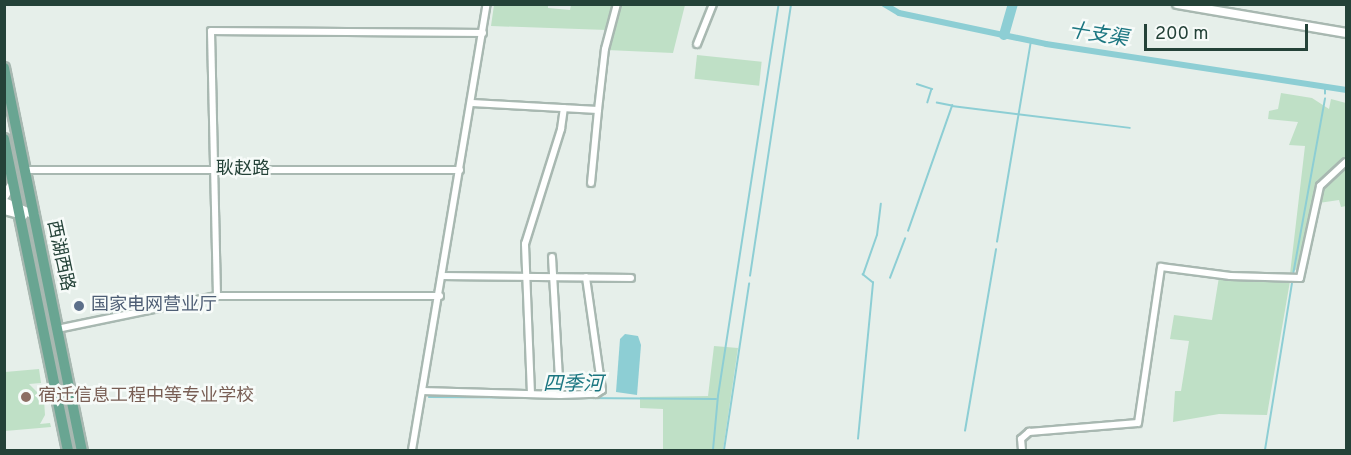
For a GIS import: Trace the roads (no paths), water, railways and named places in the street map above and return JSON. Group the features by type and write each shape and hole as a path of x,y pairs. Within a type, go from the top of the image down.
{"main road":[{"name":"西湖西路","path":"4,68 82,450"},
{"name":"西湖西路","path":"4,139 68,450"}],"street":[{"path":"412,450 444,276 487,4"},
{"path":"591,183 604,49 617,4"},
{"path":"698,44 713,4"},
{"path":"1177,4 1347,33"},
{"path":"217,296 216,170 211,31 483,33"},
{"path":"472,103 598,110"},
{"path":"531,394 525,278 527,235 561,129 564,108"},
{"path":"1022,450 1021,439 1029,432 1138,423 1161,267 1230,276 1300,278 1320,186 1347,162"},
{"name":"耿赵路","path":"26,170 460,170"},
{"path":"4,197 13,179"},
{"path":"4,202 34,215"},
{"path":"4,210 19,210"},
{"path":"552,257 560,395"},
{"path":"444,276 553,279 631,278"},
{"path":"422,392 560,395 596,394 602,390 586,278"},
{"path":"57,329 217,296 440,296"}],"water":[{"path":"625,334 638,336 641,345 637,395 616,392 620,339"}],"waterway":[{"path":"480,29 483,4"},
{"path":"713,450 718,396 779,4"},
{"path":"750,276 791,4"},
{"name":"十支渠","path":"884,4 899,13 1046,44 1346,90"},
{"path":"1004,35 1013,4"},
{"path":"474,66 478,38"},
{"path":"997,242 1031,41"},
{"path":"917,84 932,89 928,102"},
{"name":"十支渠","path":"1325,87 1325,94"},
{"path":"1293,275 1325,99"},
{"path":"908,231 952,106 937,103"},
{"path":"952,106 1130,128"},
{"path":"858,439 873,283 863,275 877,235 881,204"},
{"path":"890,278 905,239"},
{"path":"965,431 996,250"},
{"path":"724,450 749,284"},
{"path":"1265,450 1292,284"},
{"name":"四季河","path":"429,397 716,399"}],"place":[{"name":"国家电网营业厅","path":"79,306"},
{"name":"宿迁信息工程中等专业学校","path":"26,397"}]}
